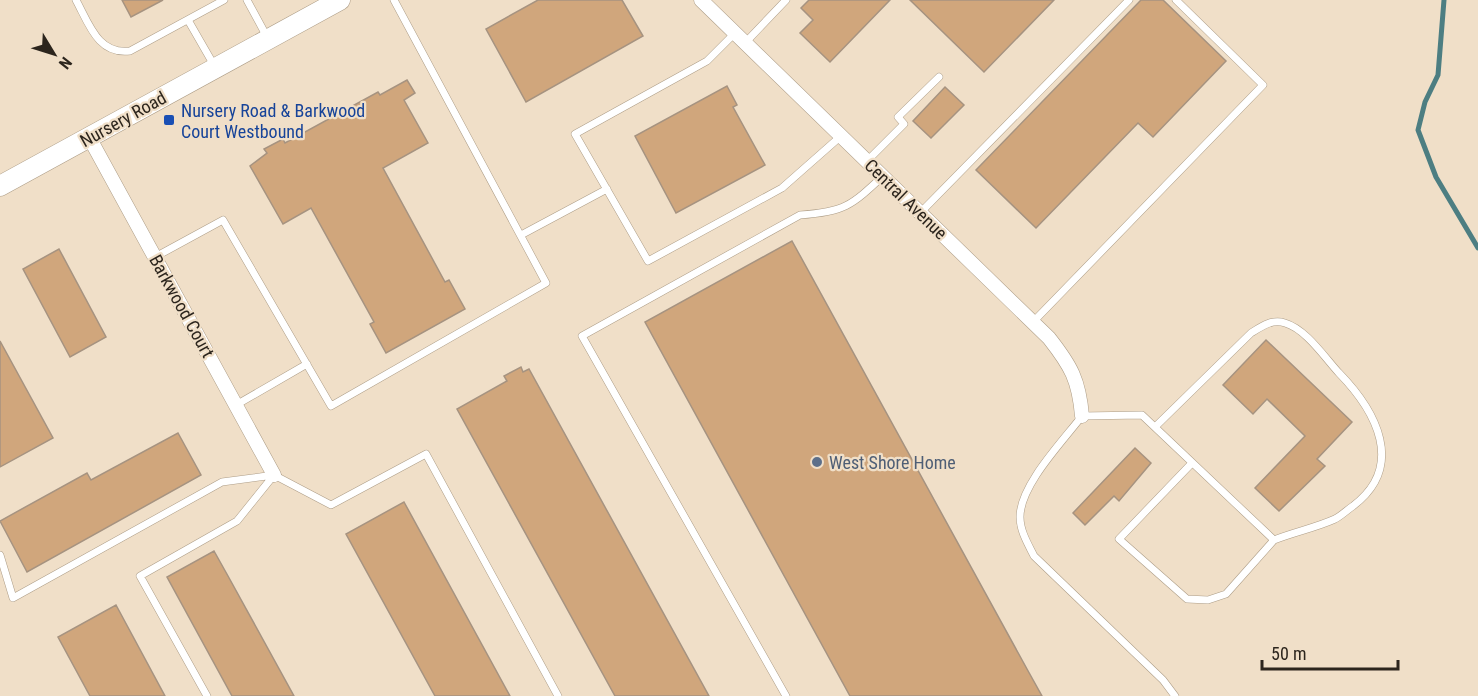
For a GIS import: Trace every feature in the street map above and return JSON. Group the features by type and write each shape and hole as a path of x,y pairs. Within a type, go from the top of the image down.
{"main road":[{"name":"Nursery Road","path":"0,186 340,0"}],"street":[{"name":"Central Avenue","path":"701,0 1033,322 1071,366 1080,389 1082,416"},
{"name":"Barkwood Court","path":"89,137 274,475"}],"lane":[{"path":"76,0 100,42 118,52 130,51 224,0"},
{"path":"247,0 268,39"},
{"path":"155,257 224,220 331,406 546,283 394,0"},
{"path":"786,0 740,38 707,61 575,134 648,261 783,188 841,136"},
{"path":"920,213 1129,0"},
{"path":"1033,322 1263,85 1176,0"},
{"path":"188,20 216,68"},
{"path":"867,161 904,124 898,117 939,77"},
{"path":"786,696 582,336 800,215 830,213 849,206 883,176"},
{"path":"521,235 607,189"},
{"path":"1155,427 1251,333 1269,322 1285,323 1301,333 1348,382 1372,415 1383,446 1379,475 1364,498 1336,519 1274,540 1226,594 1208,600 1187,599 1119,539 1192,463"},
{"path":"236,405 307,364"},
{"path":"1175,696 1163,680 1035,556 1025,538 1020,519 1022,504 1035,479 1082,416 1142,415 1274,540"},
{"path":"0,555 13,598 222,482 274,475 331,505 426,454 558,696"},
{"path":"207,696 140,576 237,522 274,475"}],"building":[{"path":"122,0 163,0 131,17"},
{"path":"538,0 622,0 643,36 526,102 486,29"},
{"path":"809,0 890,0 830,62 800,33 813,20 801,8"},
{"path":"910,0 1054,0 984,72"},
{"path":"1141,0 1163,0 1226,61 1153,137 1138,123 1036,228 976,170"},
{"path":"407,80 415,93 404,100 428,143 383,168 445,282 449,280 465,309 386,353 370,324 374,322 311,208 283,224 250,166 267,153 264,149 283,139 285,143 378,92 380,95"},
{"path":"727,86 737,105 733,107 765,165 676,213 635,136"},
{"path":"945,87 964,105 931,138 913,121"},
{"name":"West Shore Home","path":"792,241 1042,696 850,696 645,322"},
{"path":"59,249 106,337 70,357 23,269"},
{"path":"1266,340 1352,422 1317,459 1325,466 1279,511 1255,488 1305,436 1267,399 1253,414 1223,385"},
{"path":"0,341 53,438 0,467"},
{"path":"521,367 523,372 529,369 709,696 615,696 457,409 507,381 504,376"},
{"path":"178,433 201,475 27,572 0,521 87,473 91,480"},
{"path":"1135,448 1151,463 1119,501 1114,496 1085,525 1073,513"},
{"path":"404,502 510,696 435,696 346,534"},
{"path":"214,551 294,696 232,696 167,577"},
{"path":"116,605 165,696 90,696 58,637"}],"waterway":[{"path":"1444,0 1438,75 1425,102 1418,130 1436,177 1478,248"}],"place":[{"name":"Nursery Road & Barkwood Court Westbound","path":"169,120"},
{"name":"West Shore Home","path":"817,462"}]}
